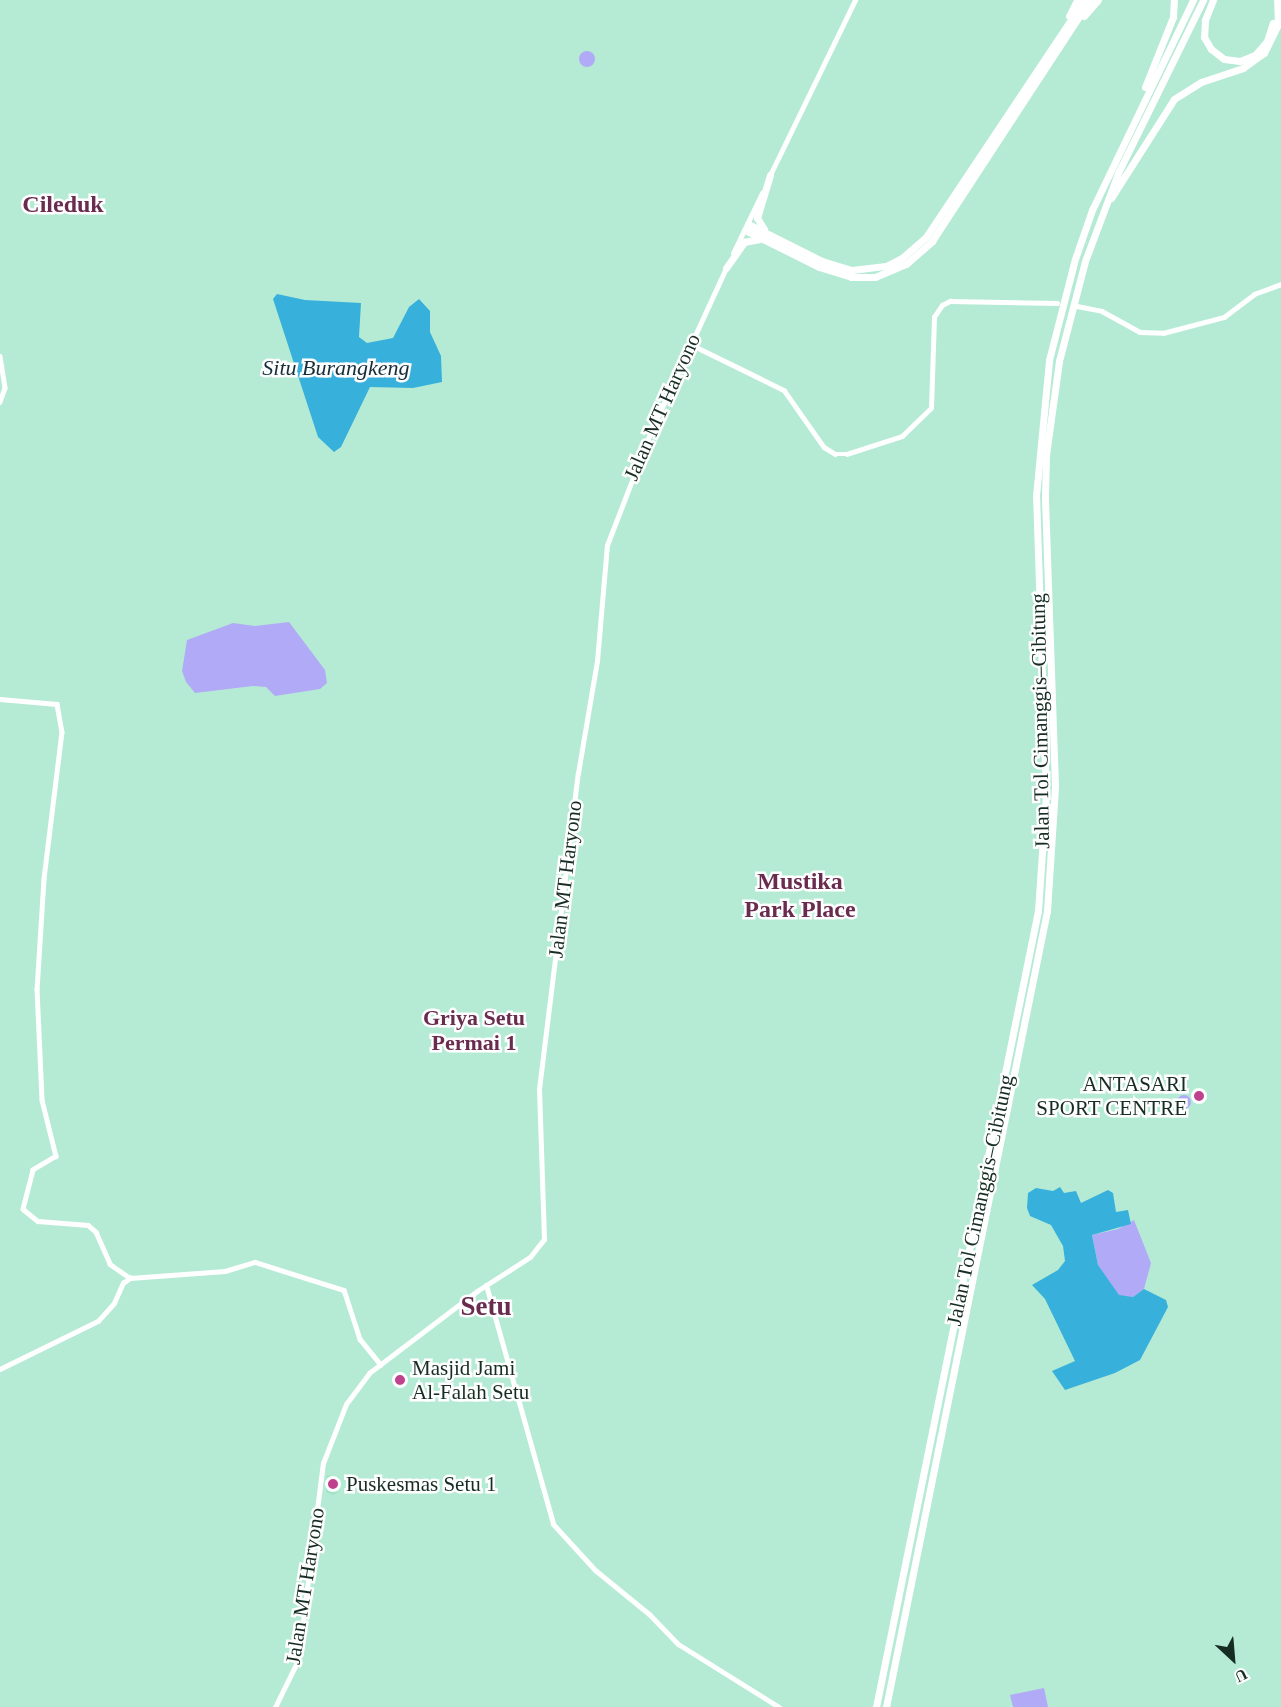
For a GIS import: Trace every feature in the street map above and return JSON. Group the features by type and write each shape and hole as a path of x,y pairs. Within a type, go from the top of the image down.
{"highway":[{"path":"1052,48 1077,0"},
{"path":"851,274 886,266 902,258 926,237 1084,0"},
{"path":"746,227 837,270 851,274 890,272 932,241 1090,0"},
{"path":"1068,34 1098,0"},
{"path":"1125,136 1173,17 1174,0"},
{"name":"Jalan Tol Cimanggis–Cibitung","path":"876,1707 1038,911 1046,795 1036,496 1049,360 1075,259 1125,136 1193,0"},
{"name":"Jalan Tol Cimanggis–Cibitung","path":"886,1707 1047,911 1055,786 1044,538 1046,455 1069,317 1101,214 1133,138 1203,0"},
{"path":"1213,0 1205,20 1204,37 1218,56 1233,61 1248,58 1267,41 1274,22 1273,0"},
{"path":"1101,214 1174,99 1201,82 1243,68 1264,52 1278,24 1277,0"},
{"path":"770,175 757,218 770,238"},
{"path":"726,268 744,242 754,238 770,238"}],"main road":[{"name":"Jalan MT Haryono","path":"275,1707 298,1660 325,1456 351,1396 381,1365 486,1285 530,1257 545,1236 539,1089 578,773 597,661 607,545 625,491 690,344 855,0"},
{"path":"486,1285 552,1524 600,1575 650,1614 678,1644 778,1707"}],"street":[{"path":"1077,306 1102,311 1140,332 1163,333 1224,317 1254,294 1281,284"},
{"path":"690,344 784,390 825,447 835,454 847,454 902,436 931,408 934,317 942,305 950,302 1056,303"},
{"path":"0,357 5,388 0,402"},
{"path":"0,699 57,704 62,732 45,868 37,989 42,1100 56,1156 31,1172 23,1209 38,1221 88,1225 96,1232 110,1264 130,1278"},
{"path":"0,1369 98,1321 114,1303 123,1282 130,1278 219,1271 248,1263 267,1263 344,1290 360,1339 381,1365"}],"shaded area":[{"path":"584,51 590,51 595,59 593,65 584,67 579,62 579,56"},
{"path":"289,622 325,670 327,683 320,689 275,696 266,687 253,686 195,693 186,682 182,671 187,640 233,623 255,626"},
{"name":"ANTASARI SPORT CENTRE","path":"1199,1089 1204,1091 1206,1096 1204,1101 1199,1103 1194,1101 1192,1096 1194,1091"},
{"path":"1184,1095 1189,1097 1191,1102 1189,1107 1184,1109 1179,1107 1177,1102 1179,1097"},
{"path":"1134,1220 1151,1263 1144,1289 1133,1297 1119,1296 1098,1265 1092,1235 1118,1229"},
{"name":"Puskesmas Setu 1","path":"327,1475 339,1477 337,1493 333,1495 326,1492"},
{"path":"1044,1688 1048,1707 1013,1707 1010,1695"}],"water":[{"name":"Situ Burangkeng","path":"277,294 305,300 361,303 359,337 367,343 393,338 409,307 419,299 430,311 430,332 441,356 442,382 413,388 370,387 341,447 334,452 318,437 273,299"},
{"path":"1060,1187 1064,1193 1076,1191 1081,1203 1108,1190 1113,1193 1116,1212 1128,1210 1131,1224 1092,1235 1098,1265 1119,1295 1133,1297 1144,1289 1166,1300 1168,1307 1140,1360 1115,1373 1065,1390 1052,1371 1075,1361 1045,1299 1032,1285 1058,1270 1065,1261 1063,1246 1051,1225 1030,1216 1027,1208 1028,1193 1036,1188 1053,1191"}],"place":[{"name":"ANTASARI SPORT CENTRE","path":"1199,1096"},
{"name":"Masjid Jami Al-Falah Setu","path":"400,1380"},
{"name":"Puskesmas Setu 1","path":"333,1484"}],"district":[{"name":"Cileduk","path":"63,205"},
{"name":"Mustika Park Place","path":"800,896"},
{"name":"Griya Setu Permai 1","path":"474,1030"},
{"name":"Setu","path":"486,1307"}]}
